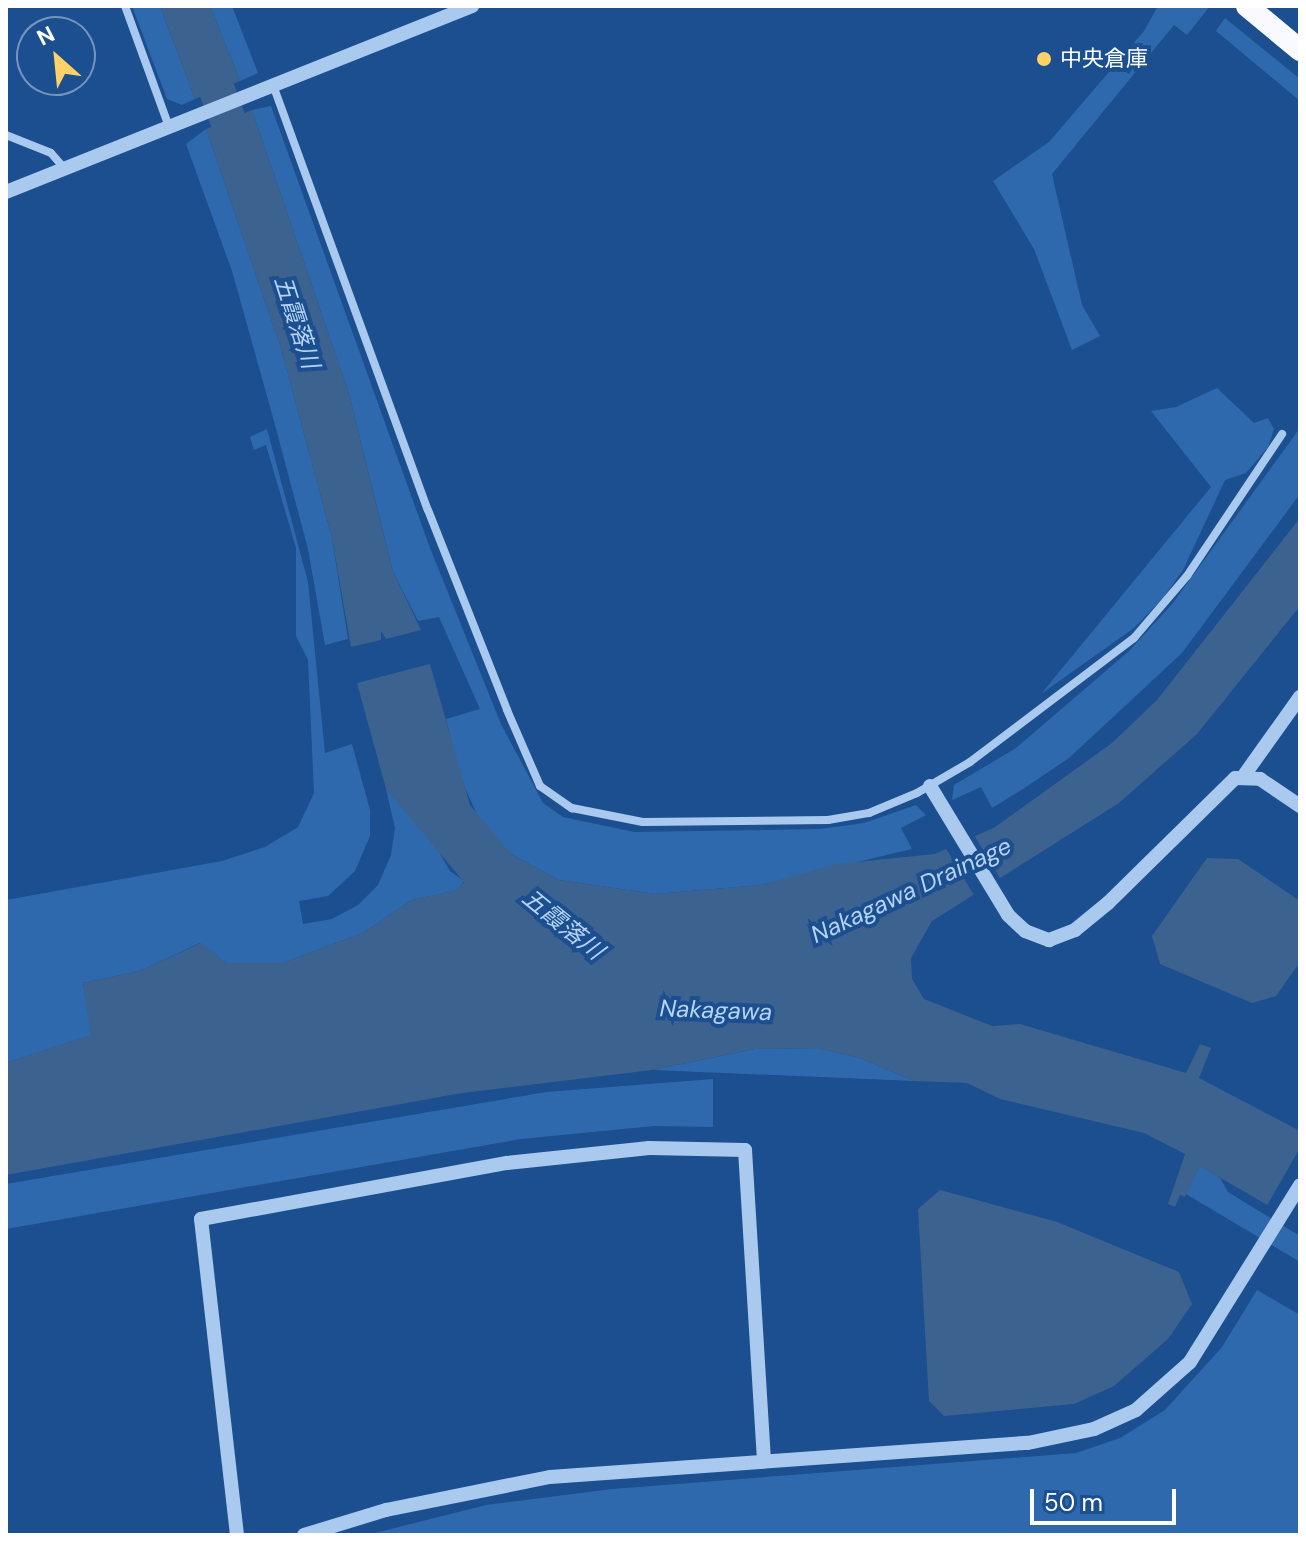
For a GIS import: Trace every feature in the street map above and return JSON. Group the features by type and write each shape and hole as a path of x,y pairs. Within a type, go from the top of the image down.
{"highway":[{"path":"1247,6 1300,50"}],"street":[{"path":"125,6 169,127"},
{"path":"6,192 472,6"},
{"path":"273,85 428,510 540,786 572,808 643,822 828,820 869,813 930,786 1134,638 1187,576 1282,434"},
{"path":"6,135 51,153 64,168"},
{"path":"930,786 1008,915 1037,938 1049,940 1075,930 1148,868 1229,783 1245,774 1300,697"},
{"path":"1245,774 1300,806"},
{"path":"237,1535 201,1219 507,1163 649,1148 745,1150 764,1461"},
{"path":"304,1535 386,1510 526,1481 1028,1443 1111,1423 1157,1395 1190,1362 1300,1185"}],"shaded area":[{"path":"132,6 160,6 195,99 182,105 167,99"},
{"path":"210,6 232,6 258,73 240,81"},
{"path":"1158,6 1210,6 1187,35 1174,25 1052,174 1082,305 1100,336 1072,350 1034,249 993,181 1049,142 1144,31"},
{"path":"1225,18 1300,79 1300,101 1216,31"},
{"path":"271,106 430,548 501,724 543,803 563,817 634,832 820,829 864,823 916,805 926,815 901,828 912,849 761,885 655,894 559,880 511,854 481,823 461,779 446,719 480,709 439,617 418,621 393,572 349,394 252,110"},
{"path":"206,129 281,348 332,538 348,639 325,645 308,549 272,414 232,271 186,144"},
{"path":"1217,388 1254,423 1268,418 1274,429 1268,447 1246,473 1225,480 1183,570 1163,598 1134,628 1041,694 1211,487 1151,411 1176,407"},
{"path":"1300,428 1300,494 1182,653 1069,758 1023,789 992,808 981,787 952,800 954,785 1016,748 1129,651 1173,603"},
{"path":"267,429 308,582 325,753 352,744 370,810 370,836 355,871 328,896 299,901 303,924 332,919 358,905 378,885 391,855 395,828 386,789 432,840 450,871 464,881 458,890 412,900 363,933 282,963 226,963 200,943 140,971 83,983 92,1035 6,1063 6,900 222,861 265,847 298,827 314,793 308,660 296,636 296,548 266,445 254,450 250,437"},
{"path":"817,1048 860,1058 914,1081 652,1070 755,1049"},
{"path":"713,1079 713,1127 654,1126 521,1139 6,1229 6,1184 546,1092"},
{"path":"1200,1165 1220,1178 1228,1192 1300,1236 1300,1262 1186,1194"},
{"path":"1257,1290 1300,1315 1300,1535 367,1535 486,1505 612,1489 1076,1453 1120,1438 1165,1410 1222,1347"}],"water":[{"path":"160,6 210,6 240,81 195,99"},
{"path":"252,110 349,394 393,572 421,630 386,639 381,631 381,640 351,647 332,538 281,348 206,129"},
{"path":"1300,518 1300,606 1197,734 1119,803 932,921 911,958 912,979 924,999 992,1026 1020,1024 1186,1073 1200,1044 1211,1048 1199,1078 1300,1131 1300,1224 1200,1166 1185,1197 1180,1195 1175,1207 1168,1204 1185,1154 1144,1133 1000,1099 967,1083 914,1081 860,1058 817,1048 755,1049 652,1070 462,1093 6,1175 6,1063 91,1035 83,983 140,971 201,943 226,963 282,963 363,933 412,900 457,890 464,882 386,789 357,683 430,664 470,805 511,854 559,880 655,894 761,885 836,864 935,854 995,827 1112,743 1157,700"},
{"path":"1207,858 1238,859 1300,901 1300,962 1276,996 1252,1003 1160,964 1152,936"},
{"path":"940,1190 1057,1222 1179,1272 1192,1304 1168,1339 1114,1386 1074,1404 944,1416 929,1401 918,1209"}],"pier":[{"path":"971,830 1003,883 976,899 944,846"},
{"path":"1300,1148 1300,1220 1296,1227 1265,1209"}],"waterway":[{"name":"五霞落川","path":"186,6 245,166"}],"place":[{"name":"中央倉庫","path":"1044,59"}],"water label":[{"name":"Nakagawa Drainage","path":"911,890"},
{"name":"Nakagawa","path":"716,1010"}]}
